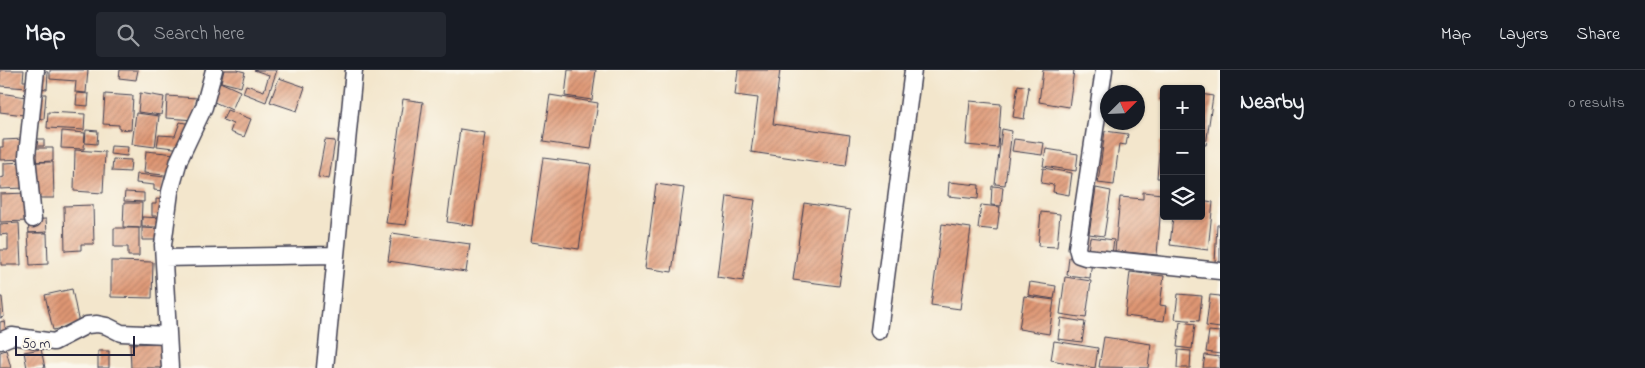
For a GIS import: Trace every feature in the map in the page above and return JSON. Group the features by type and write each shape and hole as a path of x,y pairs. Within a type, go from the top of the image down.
{"street":[{"path":"33,219 28,156 36,70"},
{"path":"170,368 163,245 170,192 179,160 204,107 214,70"},
{"path":"325,368 354,70"},
{"path":"879,331 913,70"},
{"path":"1104,70 1077,248 1079,255 1220,271"},
{"path":"164,258 335,255"},
{"path":"0,341 12,336 54,342 87,325 97,324 107,326 121,333 168,335"}],"building":[{"path":"0,70 24,70 23,81 29,81 28,88 0,86"},
{"path":"50,70 88,70 86,93 75,92 76,81 50,79"},
{"path":"120,70 138,70 136,80 119,78"},
{"path":"224,70 245,72 241,87 221,82"},
{"path":"254,70 277,70 266,102 243,93 246,85 264,91 269,75"},
{"path":"568,70 596,70 592,100 565,96"},
{"path":"738,70 780,70 773,124 850,135 846,166 751,152 758,98 735,95"},
{"path":"1043,70 1074,70 1069,107 1039,102"},
{"path":"38,71 48,72 47,89 38,88"},
{"path":"279,78 305,87 297,111 270,102"},
{"path":"220,82 240,91 232,110 212,101"},
{"path":"1018,85 1029,87 1024,119 1013,117"},
{"path":"0,93 26,97 24,115 0,112"},
{"path":"77,93 89,94 88,106 76,105"},
{"path":"140,93 164,97 161,115 138,112"},
{"path":"35,94 46,94 44,119 34,118"},
{"path":"105,94 133,96 131,130 119,129 119,125 103,124"},
{"path":"550,95 598,103 591,149 543,142"},
{"path":"1205,95 1213,96 1205,145"},
{"path":"167,96 197,98 195,120 166,118"},
{"path":"403,99 423,102 406,225 386,223"},
{"path":"970,101 1001,104 998,148 966,145"},
{"path":"227,110 251,119 244,137 230,132 233,124 223,120"},
{"path":"48,112 85,114 84,130 47,128"},
{"path":"136,113 159,116 155,147 132,144"},
{"path":"180,122 191,124 182,149 157,146 159,135 175,136"},
{"path":"460,129 485,133 473,226 447,222"},
{"path":"1002,129 1012,131 1005,185 995,184"},
{"path":"86,130 98,131 97,144 85,143"},
{"path":"62,131 85,133 84,149 61,148"},
{"path":"1105,131 1128,134 1126,145 1119,144 1114,185 1098,183"},
{"path":"24,139 24,159 0,160 0,147 3,147 3,140"},
{"path":"33,139 44,139 44,146 33,146"},
{"path":"1014,139 1044,143 1042,155 1012,151"},
{"path":"325,140 335,141 329,179 318,177"},
{"path":"1160,141 1160,178 1157,178"},
{"path":"111,146 128,147 127,156 110,154"},
{"path":"32,148 53,148 53,161 33,162"},
{"path":"1046,149 1078,154 1076,171 1043,166"},
{"path":"75,150 105,152 103,193 74,191"},
{"path":"146,151 176,154 174,176 144,173"},
{"path":"543,158 591,164 579,249 531,242"},
{"path":"113,159 131,160 130,172 112,171"},
{"path":"24,162 25,188 0,189 0,178 4,177 4,163"},
{"path":"32,162 53,162 54,198 33,198"},
{"path":"1043,168 1072,173 1069,195 1053,192 1054,185 1041,183"},
{"path":"137,174 165,177 163,191 154,190 154,185 136,183"},
{"path":"949,182 979,185 978,199 948,196"},
{"path":"656,184 684,188 672,272 645,268"},
{"path":"992,186 1003,187 1001,206 991,205"},
{"path":"1096,188 1111,191 1104,236 1089,234"},
{"path":"125,192 144,193 144,202 124,201"},
{"path":"1143,192 1160,194 1157,255 1115,251 1120,197 1143,199"},
{"path":"27,193 28,221 0,222 0,194"},
{"path":"727,196 755,200 743,281 717,277"},
{"path":"156,199 166,200 166,216 152,216 152,204 156,204"},
{"path":"1205,201 1213,202 1208,250 1170,245 1173,220 1205,220"},
{"path":"124,203 142,203 141,228 123,227"},
{"path":"804,203 850,210 839,286 793,280"},
{"path":"93,205 94,244 81,244 81,250 65,251 64,206"},
{"path":"981,205 1000,207 997,230 978,228"},
{"path":"1041,212 1060,214 1057,247 1038,246"},
{"path":"142,217 163,218 162,227 142,227"},
{"path":"46,219 47,232 29,233 28,220"},
{"path":"19,223 21,265 1,265 0,250 8,250 8,234 0,235 0,224"},
{"path":"942,224 971,228 960,309 931,305"},
{"path":"1217,225 1220,225 1220,263 1215,263"},
{"path":"114,228 139,228 139,256 128,256 128,247 114,247"},
{"path":"142,228 162,229 161,240 142,240"},
{"path":"28,233 47,233 48,264 30,265"},
{"path":"392,233 470,244 466,272 388,261"},
{"path":"1090,237 1114,240 1112,254 1088,251"},
{"path":"1069,257 1092,260 1090,278 1067,275"},
{"path":"111,261 153,262 152,298 111,297"},
{"path":"1130,272 1164,276 1160,305 1166,306 1164,321 1125,316"},
{"path":"1065,277 1091,281 1086,318 1060,314"},
{"path":"1030,282 1056,286 1054,299 1028,295"},
{"path":"72,289 79,324 53,330 45,295"},
{"path":"1178,294 1202,296 1199,321 1175,319"},
{"path":"1210,295 1220,296 1220,328 1206,326"},
{"path":"1024,296 1054,300 1049,334 1019,329"},
{"path":"0,297 2,297 4,317 0,318"},
{"path":"1061,318 1085,322 1082,342 1058,339"},
{"path":"4,321 7,337 0,338 0,322"},
{"path":"1180,322 1195,324 1192,349 1177,347"},
{"path":"1209,331 1220,332 1220,354 1206,352"},
{"path":"1104,337 1151,344 1148,368 1099,367"},
{"path":"1054,341 1098,348 1095,368 1051,360"},
{"path":"162,343 163,368 131,368 130,344"},
{"path":"41,349 45,368 27,368 24,352"},
{"path":"6,350 11,368 0,368 0,352"},
{"path":"1178,350 1191,351 1190,368 1177,368"},
{"path":"98,351 109,351 109,368 98,368"},
{"path":"1205,355 1220,357 1220,368 1203,368"}]}
